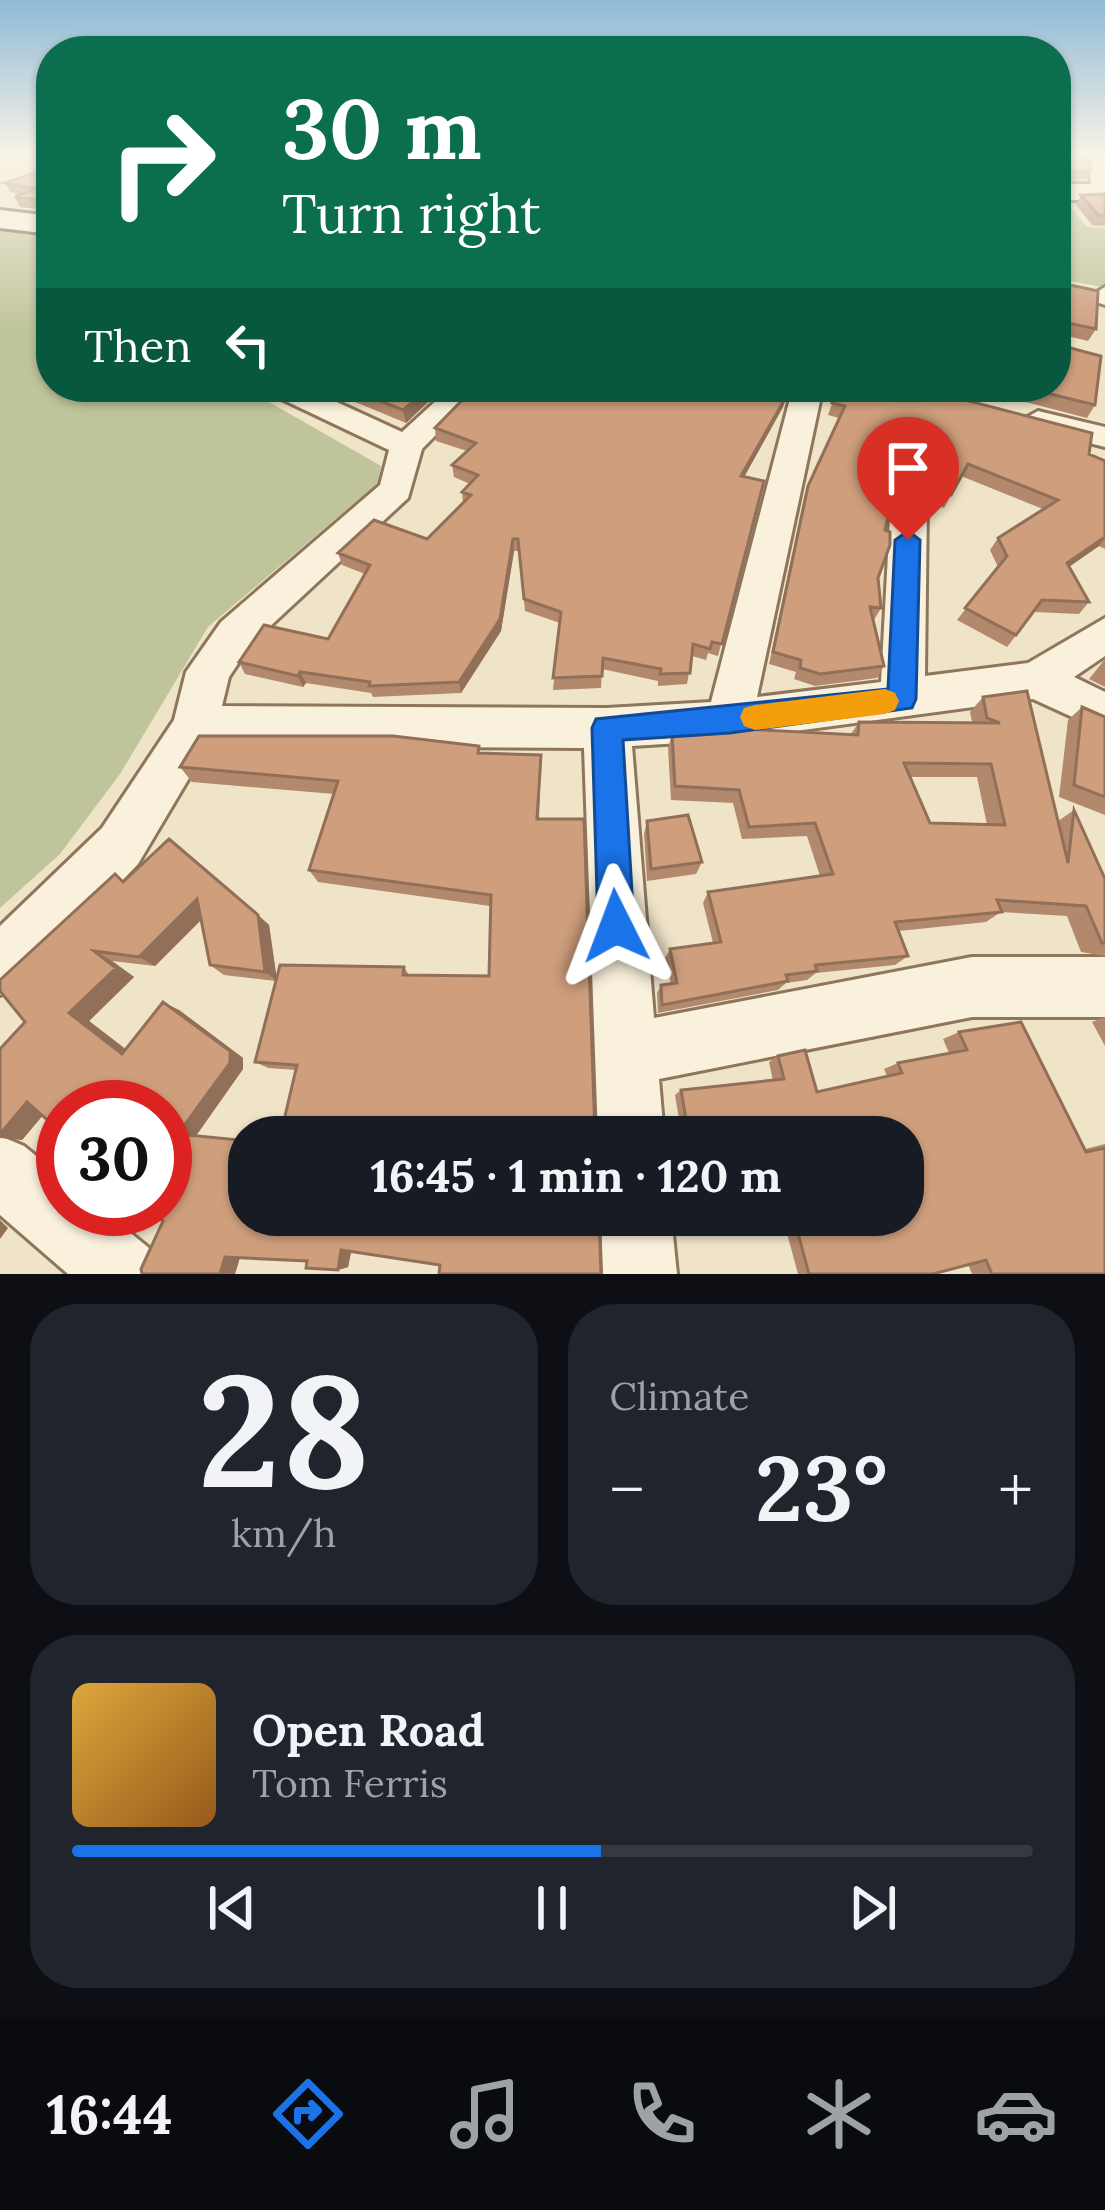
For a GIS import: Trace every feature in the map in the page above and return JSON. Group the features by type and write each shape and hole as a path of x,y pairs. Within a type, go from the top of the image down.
{"street":[{"path":"0,219 36,223"},
{"path":"312,402 406,446"},
{"path":"0,965 120,846 195,726 208,672 236,633 396,490 406,446 452,402"},
{"path":"730,721 804,402"},
{"path":"1006,412 1105,436"},
{"path":"902,699 909,500"},
{"path":"195,726 607,728 730,721 1037,680 1105,634"},
{"path":"1037,680 1105,713"},
{"path":"607,728 629,1116"},
{"path":"625,1055 972,987 1105,987"},
{"path":"0,1170 123,1274"},
{"path":"637,1236 640,1274"}],"green space":[{"path":"1071,214 1087,227 1105,228 1105,287 1071,281"},
{"path":"0,229 36,233 36,402 269,402 381,466 378,483 208,627 120,774 60,854 0,908"}],"building":[{"path":"1071,285 1098,291 1096,329 1071,324"},
{"path":"1071,348 1101,356 1095,405 1071,399"},
{"path":"383,402 412,402 403,410"},
{"path":"460,402 783,402 741,476 764,481 722,644 712,642 710,649 693,644 690,673 660,674 661,669 603,658 602,676 553,678 561,612 524,599 518,539 513,539 500,619 459,682 369,686 370,682 300,672 298,676 239,662 264,625 328,639 370,565 338,553 374,520 427,539 471,495 462,492 478,475 452,465 476,443 435,428"},
{"path":"973,402 1092,433 1089,454 1105,461 1105,537 1067,563 1089,602 1042,600 1016,635 965,608 1007,556 998,538 1058,500 968,464 951,495 938,490 927,475 898,476 885,530 890,532 890,545 878,578 881,608 870,607 884,666 820,674 800,668 801,660 773,652 808,486 845,406 832,403"},
{"path":"1027,691 1068,863 1074,810 1105,879 1105,943 1086,906 997,900 1002,912 895,922 908,956 815,965 817,971 786,975 788,981 662,1005 661,985 677,983 670,949 721,942 708,892 833,874 815,823 749,827 739,790 675,786 672,734 744,729 858,735 859,722 1000,723 987,718 983,697","holes":["904,763 991,764 1005,825 930,823"]},
{"path":"1082,707 1105,717 1105,797 1074,785"},
{"path":"199,736 393,736 479,746 478,753 541,755 537,819 584,819 594,1116 285,1116 297,1065 255,1062 280,965 404,967 403,975 489,976 491,895 309,870 338,781 180,767"},
{"path":"688,815 702,862 651,869 647,821"},
{"path":"169,839 258,915 265,972 210,965 197,899 139,957 94,951 116,968 69,1013 122,1054 163,1002 230,1051 230,1063 192,1115 192,1080 36,1080 36,1110 27,1102 0,1134 0,1049 25,1022 0,991 0,980 115,874 123,882"},
{"path":"1021,1022 1086,1152 1105,1148 1105,1274 992,1274 986,1260 933,1274 809,1274 799,1236 924,1236 924,1116 685,1116 681,1090 784,1079 778,1056 805,1050 817,1092 902,1073 898,1063 967,1050 959,1032"},
{"path":"192,1135 228,1139 228,1236 600,1236 601,1274 439,1274 440,1265 341,1250 338,1270 306,1268 307,1261 225,1257 220,1274 142,1274 156,1236 192,1236"}],"slow traffic":[{"path":"755,717 885,701"}],"route":[{"path":"616,926 607,728 730,721 902,699 908,540"}]}
